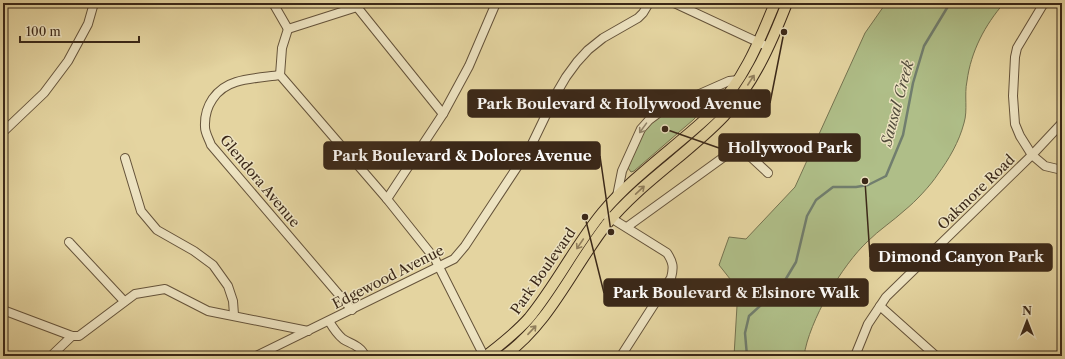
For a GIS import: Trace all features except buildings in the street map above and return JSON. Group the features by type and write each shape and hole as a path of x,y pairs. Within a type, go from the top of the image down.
{"main road":[{"name":"Park Boulevard","path":"485,356 508,339 528,319 545,297 603,212 617,196 712,112 738,80 759,43 775,3"},
{"name":"Park Boulevard","path":"504,356 525,338 552,306 594,241 612,218 640,189 710,130 725,115 753,78 769,46 787,3"}],"street":[{"path":"3,132 44,92 68,61 88,24 94,3"},
{"path":"273,3 288,29 282,48 280,75 387,199 435,259 438,268 485,356"},
{"path":"387,199 443,114 469,66 496,3"},
{"name":"Edgewood Avenue","path":"256,356 454,260 465,246 531,146 556,94 577,62 588,50 603,38 638,18 649,3"},
{"path":"674,3 759,43 769,46"},
{"path":"1044,3 1017,48 1015,57 1013,96 1015,124 1020,136 1032,156 1045,166 1062,170"},
{"path":"288,29 361,5 443,114"},
{"name":"Glendora Avenue","path":"280,75 236,82 219,91 210,102 206,114 205,128 210,145 352,310"},
{"name":"Park Boulevard","path":"617,196 622,171 641,129 649,120 661,110 729,81 738,80"},
{"name":"Oakmore Road","path":"855,356 868,324 886,297 1032,156 1062,124"},
{"path":"627,227 739,146 768,173"},
{"path":"125,158 141,211 157,230 194,251 213,265 228,286 233,301 234,315"},
{"path":"603,212 667,253 672,262 673,270 671,278 621,356"},
{"path":"69,242 124,301"},
{"path":"3,310 72,336 79,336 135,294 165,288 208,310 308,331"},
{"path":"880,306 936,356"},
{"path":"329,321 334,330 343,338 357,346 365,356"},
{"path":"51,356 72,336"}],"green space":[{"path":"886,3 1004,3 985,29 975,49 966,86 965,118 959,137 946,162 927,188 909,207 868,241 848,264 828,294 812,327 804,356 734,356 738,289 719,265 729,237 746,239 795,187 865,33"},
{"path":"715,91 716,97 693,120 631,172 628,168 641,138 651,123 672,109"}],"waterway":[{"name":"Sausal Creek","path":"747,356 745,333 749,316 781,287 796,262 807,216 816,200 833,187 856,187 868,185 886,176 903,135 913,83 924,46 950,3"}],"place":[{"name":"Park Boulevard & Hollywood Avenue","path":"784,32"},
{"name":"Hollywood Park","path":"665,129"},
{"name":"Dimond Canyon Park","path":"865,181"},
{"name":"Park Boulevard & Elsinore Walk","path":"585,217"},
{"name":"Park Boulevard & Dolores Avenue","path":"611,232"}]}
